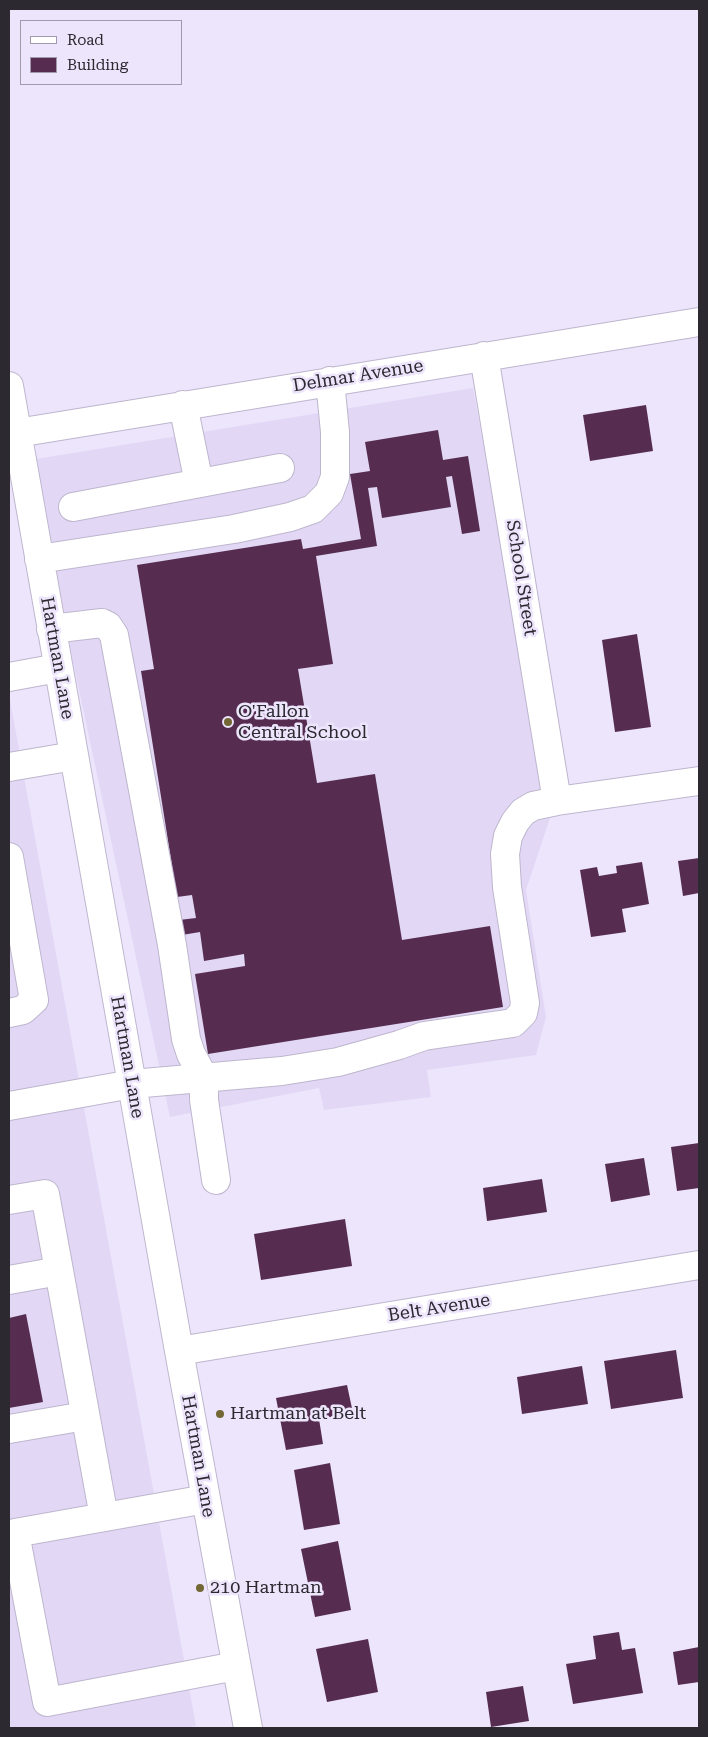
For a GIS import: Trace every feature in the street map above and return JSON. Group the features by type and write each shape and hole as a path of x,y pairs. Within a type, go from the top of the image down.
{"street":[{"name":"Delmar Avenue","path":"17,433 699,322"},
{"name":"School Street","path":"484,356 557,800"},
{"path":"39,559 234,528 290,517 313,509 328,493 335,476 335,432 330,381"},
{"name":"Hartman Lane","path":"9,386 179,1351 248,1728"},
{"path":"183,405 199,483"},
{"path":"73,507 280,468"},
{"path":"51,629 102,624 108,626 114,635 172,945 186,1039 191,1054 204,1078 204,1100 216,1180"},
{"path":"9,676 58,668"},
{"path":"9,767 74,756"},
{"path":"9,1106 132,1084 282,1071 338,1062 424,1036 507,1025 519,1019 526,1003 507,887 504,854 508,836 515,822 523,812 533,806 557,800 699,781"},
{"path":"9,857 34,1000 23,1010 9,1012"},
{"path":"9,1200 45,1194 104,1517"},
{"name":"Belt Avenue","path":"179,1351 699,1265"},
{"path":"9,1280 59,1271"},
{"path":"9,1429 86,1416"},
{"path":"206,1499 15,1533 47,1702 236,1666"}],"shaded area":[{"path":"473,388 551,815 526,890 546,1017 536,1055 427,1070 431,1097 324,1110 319,1088 170,1117 30,460"},
{"path":"9,694 196,1726 183,1728 9,1728"}],"building":[{"path":"646,405 653,451 590,461 583,415"},
{"name":"O'Fallon Central School","path":"438,430 443,460 468,456 480,531 462,534 452,476 446,477 451,507 382,518 377,487 368,488 377,546 316,556 333,664 298,669 317,783 375,774 402,940 490,926 503,1007 208,1054 195,974 245,966 244,954 204,961 200,932 182,935 179,920 196,918 192,895 177,897 141,671 154,669 137,565 301,539 303,549 361,539 350,474 370,471 365,442"},
{"path":"637,634 651,727 615,732 602,640"},
{"path":"699,858 699,893 683,896 678,861"},
{"path":"642,862 649,904 622,909 626,932 591,937 580,870 597,867 599,876 617,873 616,866"},
{"path":"699,1143 699,1188 677,1191 671,1147"},
{"path":"644,1158 650,1195 611,1202 605,1164"},
{"path":"542,1179 547,1212 487,1221 483,1188"},
{"path":"345,1219 352,1266 261,1280 254,1234"},
{"path":"26,1314 43,1402 9,1408 9,1318"},
{"path":"676,1350 683,1398 611,1409 604,1361"},
{"path":"582,1366 588,1404 522,1414 517,1377"},
{"path":"347,1385 353,1413 319,1419 323,1444 286,1450 276,1398"},
{"path":"330,1463 340,1524 304,1530 294,1470"},
{"path":"338,1541 351,1610 315,1617 301,1549"},
{"path":"619,1632 622,1650 635,1648 643,1693 573,1704 566,1664 596,1659 593,1636"},
{"path":"368,1639 378,1692 327,1702 316,1649"},
{"path":"699,1647 699,1682 678,1685 673,1652"},
{"path":"523,1686 529,1721 491,1727 486,1692"}],"place":[{"name":"O'Fallon Central School","path":"228,722"},
{"name":"Hartman at Belt","path":"220,1414"},
{"name":"210 Hartman","path":"200,1588"}]}
